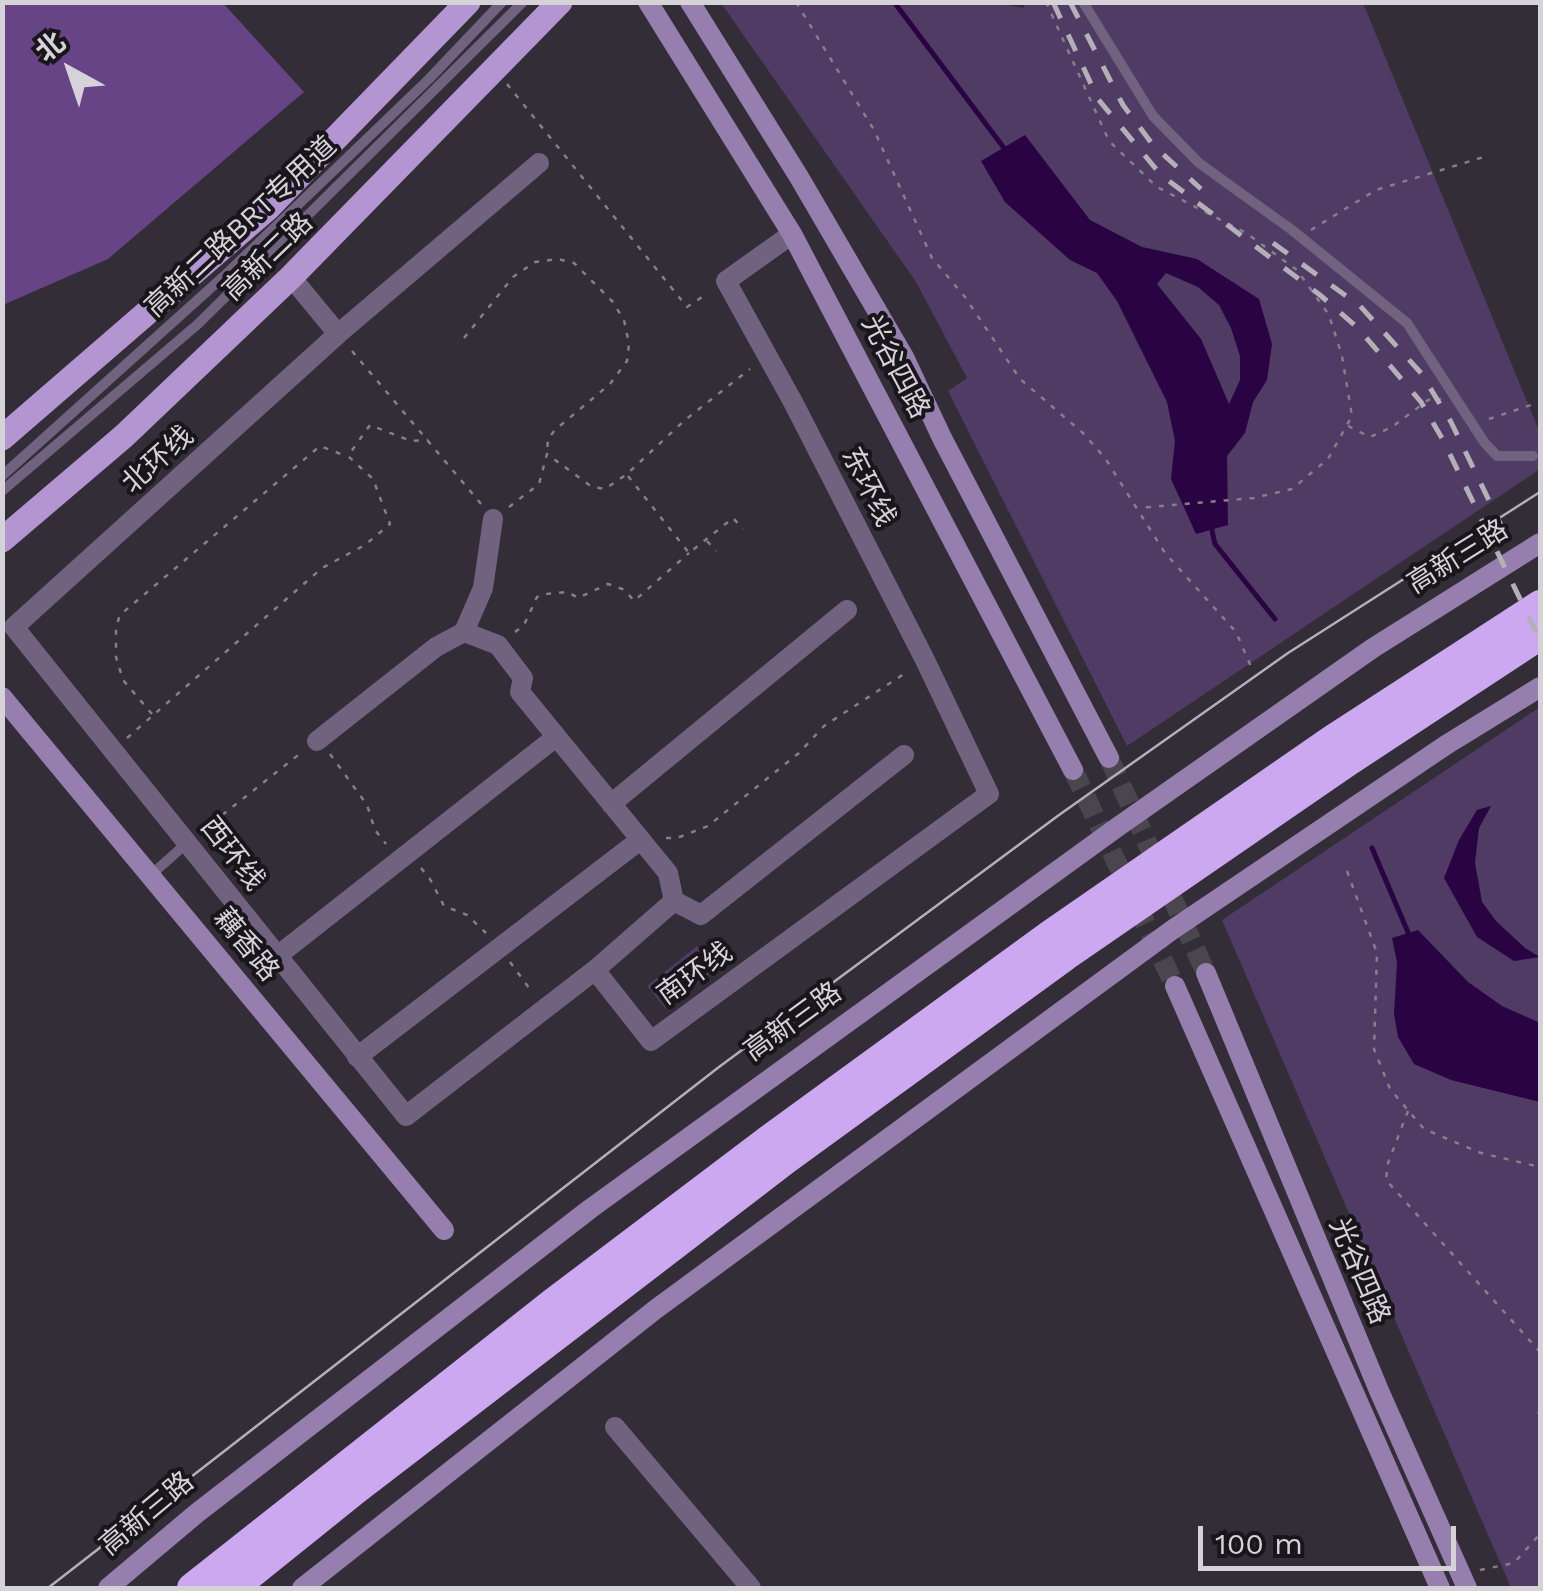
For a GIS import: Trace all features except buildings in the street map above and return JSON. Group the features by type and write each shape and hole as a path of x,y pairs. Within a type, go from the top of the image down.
{"highway":[{"path":"192,1588 554,1302 770,1139 1097,903 1332,740 1540,605"},
{"path":"234,1588 786,1159 1065,956 1540,635"}],"main road":[{"name":"高新二路","path":"2,438 268,208 468,2"},
{"name":"高新二路","path":"2,540 124,436 291,277 560,2"},
{"name":"光谷四路","path":"648,2 792,234 1072,770"},
{"name":"光谷四路","path":"690,2 799,177 904,357 942,438 1110,758"},
{"name":"高新三路","path":"108,1588 197,1514 590,1209 1134,815 1373,648 1540,543"},
{"path":"302,1588 656,1309 1172,930 1446,745 1540,687"},
{"name":"藕香路","path":"2,697 444,1230"},
{"name":"光谷四路","path":"1206,973 1380,1393 1463,1580"},
{"name":"光谷四路","path":"1175,986 1440,1588"}],"street":[{"name":"北环线","path":"14,626 338,334 539,163"},
{"path":"726,281 792,234"},
{"path":"291,277 338,334"},
{"name":"东环线","path":"726,281 925,660 988,794"},
{"path":"317,740 436,647 464,632 483,588 494,519"},
{"path":"610,804 846,610"},
{"name":"西环线","path":"14,626 406,1116 544,1010"},
{"path":"464,632 498,644 523,678 520,692 668,874 674,901 701,916 904,755"},
{"path":"276,957 556,736"},
{"name":"南环线","path":"595,970 651,1041 988,794"},
{"path":"357,1057 640,840"},
{"path":"544,1010 674,901"},
{"path":"615,1428 751,1588"}],"lane":[{"name":"高新二路BRT专用道","path":"2,476 223,278 429,79 502,2"},
{"name":"高新二路BRT专用道","path":"2,491 198,324 523,2"},
{"path":"1083,2 1153,116 1199,163 1302,238 1407,323 1496,456 1533,456"},
{"path":"152,874 188,842"}],"path":[{"path":"796,2 874,130 932,258 965,297 1020,378 1083,433 1105,458 1165,552 1236,632 1252,669"},
{"path":"1046,2 1109,141 1156,187 1246,232 1297,270 1329,315 1342,356 1352,416 1328,459 1292,489 1254,498 1137,508"},
{"path":"506,82 687,307 726,281"},
{"path":"1302,238 1324,220 1376,190 1487,156"},
{"path":"338,334 494,519 539,484 548,439 610,384 627,361 629,344 624,320 612,301 574,262 558,260 534,262 512,277 464,338"},
{"path":"546,454 592,487 604,490 768,355"},
{"path":"1346,425 1370,437 1392,427 1428,400 1444,399 1483,420 1540,402"},
{"path":"348,456 370,425 411,442 430,440"},
{"path":"114,750 153,716 322,568 365,545 390,524 373,479 348,456 320,446 120,614 116,657 123,680 153,716"},
{"path":"627,474 689,553"},
{"path":"498,644 524,625 532,605 544,594 568,592 578,598 608,584 625,590 634,601 732,518 742,530"},
{"path":"706,540 716,551"},
{"path":"640,840 677,838 708,826 799,754 824,726 925,660"},
{"path":"188,842 317,740 344,769 367,805 375,830 400,859 422,868 444,906 468,916 500,947 544,1010"},
{"path":"1347,872 1377,953 1374,1049 1390,1089 1424,1128 1481,1154 1540,1168"},
{"path":"1408,1111 1388,1163 1386,1180 1540,1352"},
{"path":"1463,1580 1514,1562 1540,1534"}],"shaded area":[{"path":"3,2 223,3 304,92 108,259 3,305"},
{"path":"992,2 1023,8 1026,2 1363,3 1540,433 1540,469 1127,746 948,391 967,378 916,282 721,3"},
{"path":"1025,135 1090,220 1142,247 1197,259 1259,299 1272,344 1267,380 1253,402 1245,433 1227,456 1228,525 1196,534 1171,479 1175,441 1167,402 1117,301 1097,273 1070,260 1005,202 981,161","holes":["1166,273 1198,287 1219,305 1240,356 1240,380 1229,404 1201,339 1157,284"]},
{"path":"1540,707 1540,1588 1511,1588 1222,920"},
{"path":"1491,806 1479,828 1475,863 1482,902 1496,921 1540,957 1514,961 1477,937 1444,878 1459,840 1477,810"},
{"path":"1418,930 1468,982 1502,1006 1540,1023 1540,1102 1451,1080 1414,1064 1398,1037 1394,1014 1397,962 1392,938"},
{"path":"697,946 716,969 666,1009 647,986"}],"waterway":[{"path":"894,2 1007,152"},
{"path":"1211,526 1215,544 1275,619"},
{"path":"1372,848 1410,937"}],"tunnel":[{"path":"1109,758 1206,973"},
{"path":"1073,770 1175,986"}],"tram line":[{"path":"48,1588 719,1067 1059,815 1288,653 1540,492"}],"railway":[{"path":"1053,2 1098,99 1161,175 1358,328 1421,402 1540,640"},
{"path":"1070,2 1123,105 1153,145 1201,189"},
{"path":"1273,243 1360,306 1421,373 1451,422 1512,548"}]}
